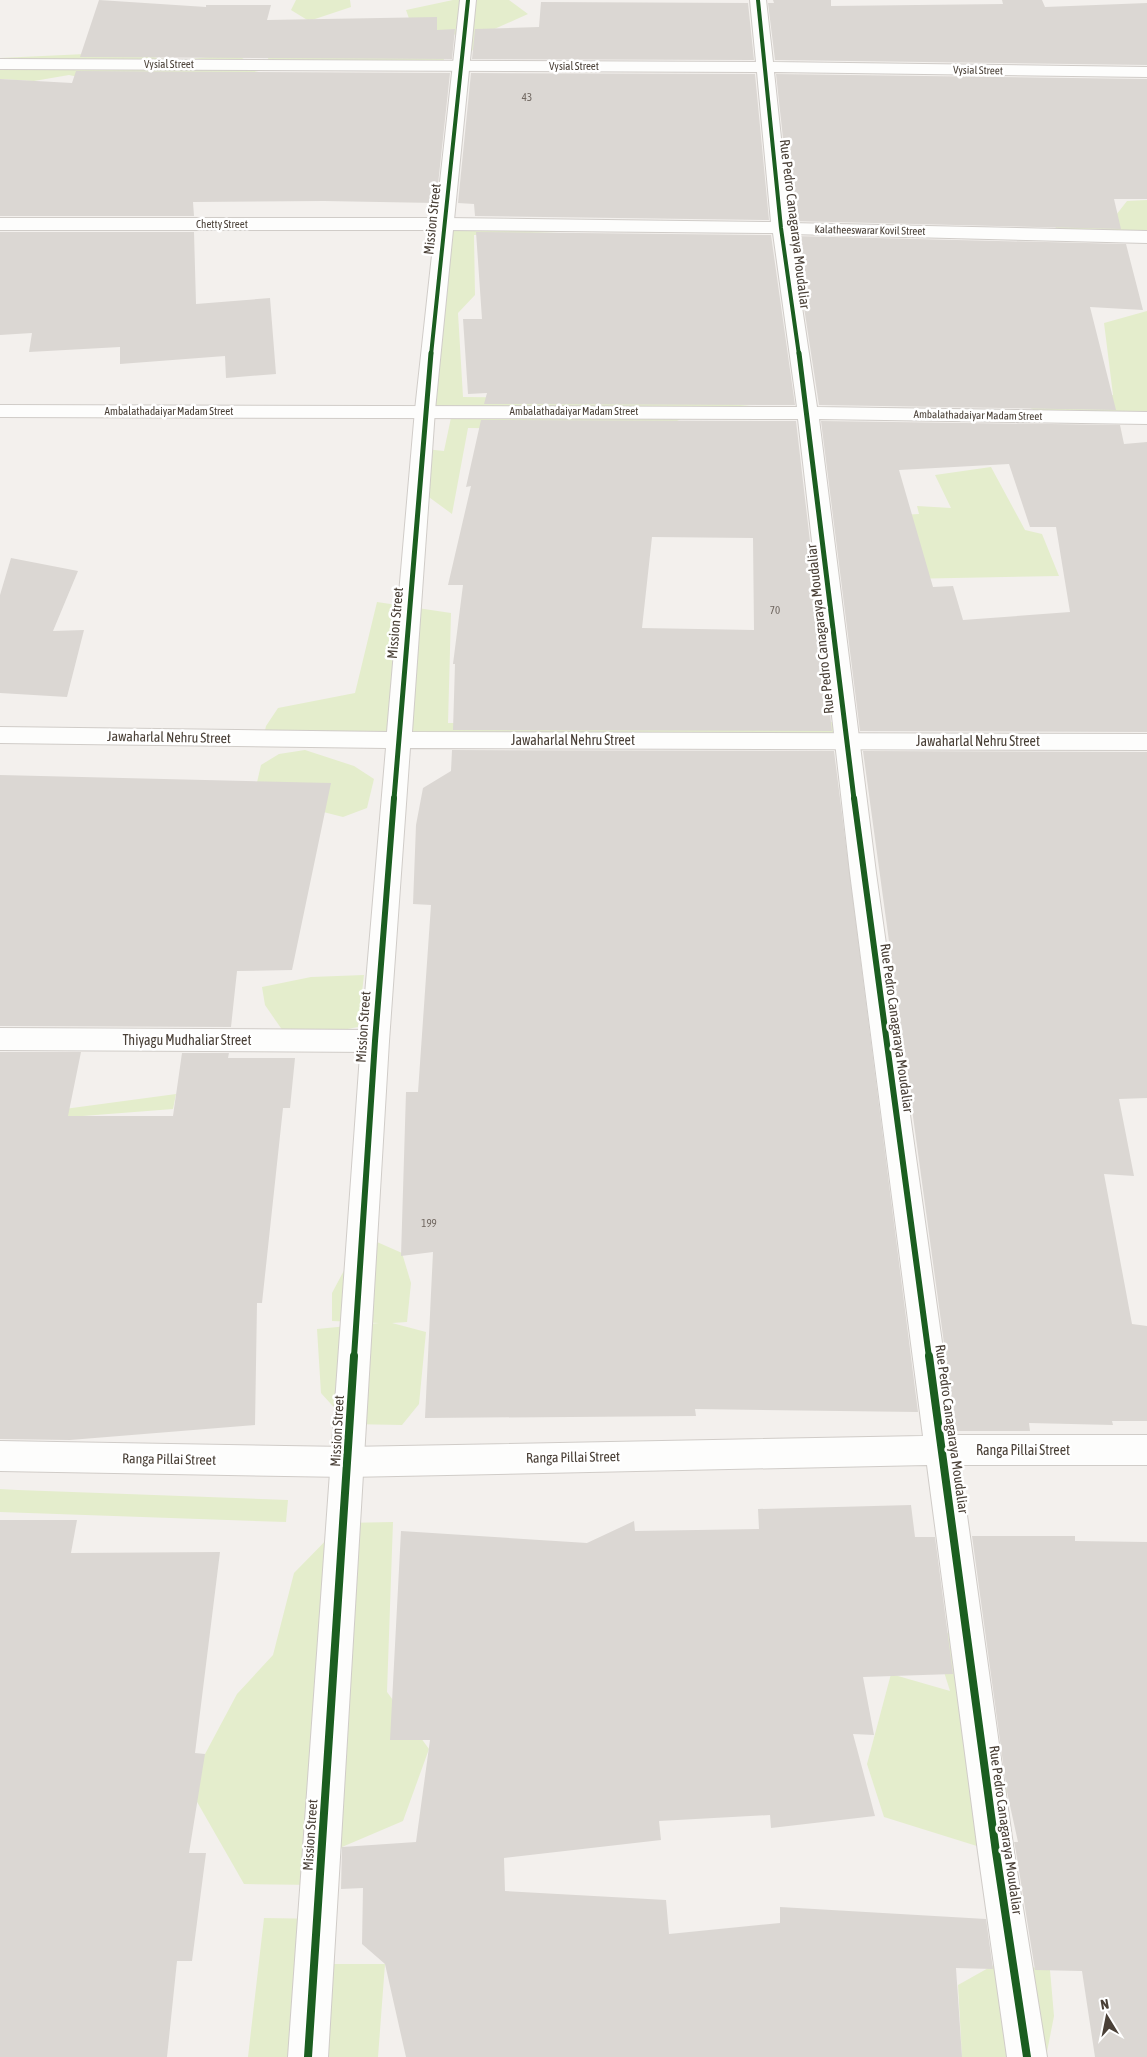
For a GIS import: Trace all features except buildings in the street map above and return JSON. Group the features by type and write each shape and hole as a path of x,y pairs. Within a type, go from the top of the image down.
{"street":[{"name":"Mission Street","path":"308,2057 375,1041 425,410 468,0"},
{"name":"Rue Pedro Canagaraya Moudaliar","path":"758,0 781,228 808,412 846,740 996,1852 1027,2057"},
{"name":"Vysial Street","path":"0,64 764,67 1147,72"},
{"name":"Chetty Street","path":"0,224 444,224"},
{"name":"Kalatheeswarar Kovil Street","path":"444,224 781,228 1147,237"},
{"name":"Ambalathadaiyar Madam Street","path":"0,411 425,410 808,412 1147,418"},
{"name":"Jawaharlal Nehru Street","path":"0,735 399,740 1147,742"},
{"name":"Thiyagu Mudhaliar Street","path":"0,1039 375,1041"},
{"name":"Ranga Pillai Street","path":"0,1456 347,1462 942,1450 1147,1450"}],"green space":[{"path":"296,0 350,0 351,7 309,21 291,10"},
{"path":"453,0 509,0 528,14 490,31 471,52 464,35 444,34 439,44 444,60 314,65 267,62 271,50 418,44 406,10"},
{"path":"128,52 174,61 235,54 263,70 246,74 111,84 69,75 34,81 0,79 0,58"},
{"path":"1147,200 1147,235 1056,232 1055,218 1113,219 1127,201"},
{"path":"448,226 615,230 474,235 475,295 458,313 463,397 677,399 782,409 432,406"},
{"path":"1147,311 1147,415 1038,413 1006,392 1036,397 1113,395 1104,323"},
{"path":"452,413 686,416 661,430 468,428 452,514 422,492 425,449 444,451"},
{"path":"991,467 1025,530 1042,534 1059,576 852,580 900,515 919,514 917,506 951,508 935,475"},
{"path":"377,602 451,613 448,723 833,722 835,737 264,735 266,726 278,708 355,693"},
{"path":"305,750 354,766 374,779 367,808 343,817 288,803 255,791 261,765 279,754"},
{"path":"364,975 358,1027 317,1035 285,1034 265,1005 262,987 311,977"},
{"path":"176,1094 173,1109 70,1117 5,1143 57,1110"},
{"path":"377,1242 402,1253 411,1283 407,1322 392,1323 426,1332 419,1404 402,1425 349,1424 321,1393 317,1329 379,1323 332,1321 332,1293 348,1263"},
{"path":"0,1489 288,1500 286,1522 0,1512"},
{"path":"393,1522 387,1692 429,1749 403,1821 342,1847 320,1885 244,1884 188,1786 237,1694 273,1655 294,1573 343,1523"},
{"path":"959,1627 1007,1789 996,1852 884,1817 867,1764 891,1674 950,1691 934,1640"},
{"path":"264,1918 326,1919 323,1964 385,1964 378,2057 248,2057"},
{"path":"999,1962 1050,1970 1054,2016 1046,2057 962,2057 958,1985"}],"cycle path":[{"path":"308,2057 375,1041 425,410 468,0"},
{"path":"758,0 781,228 808,413 863,873 996,1852 1027,2057"}]}
